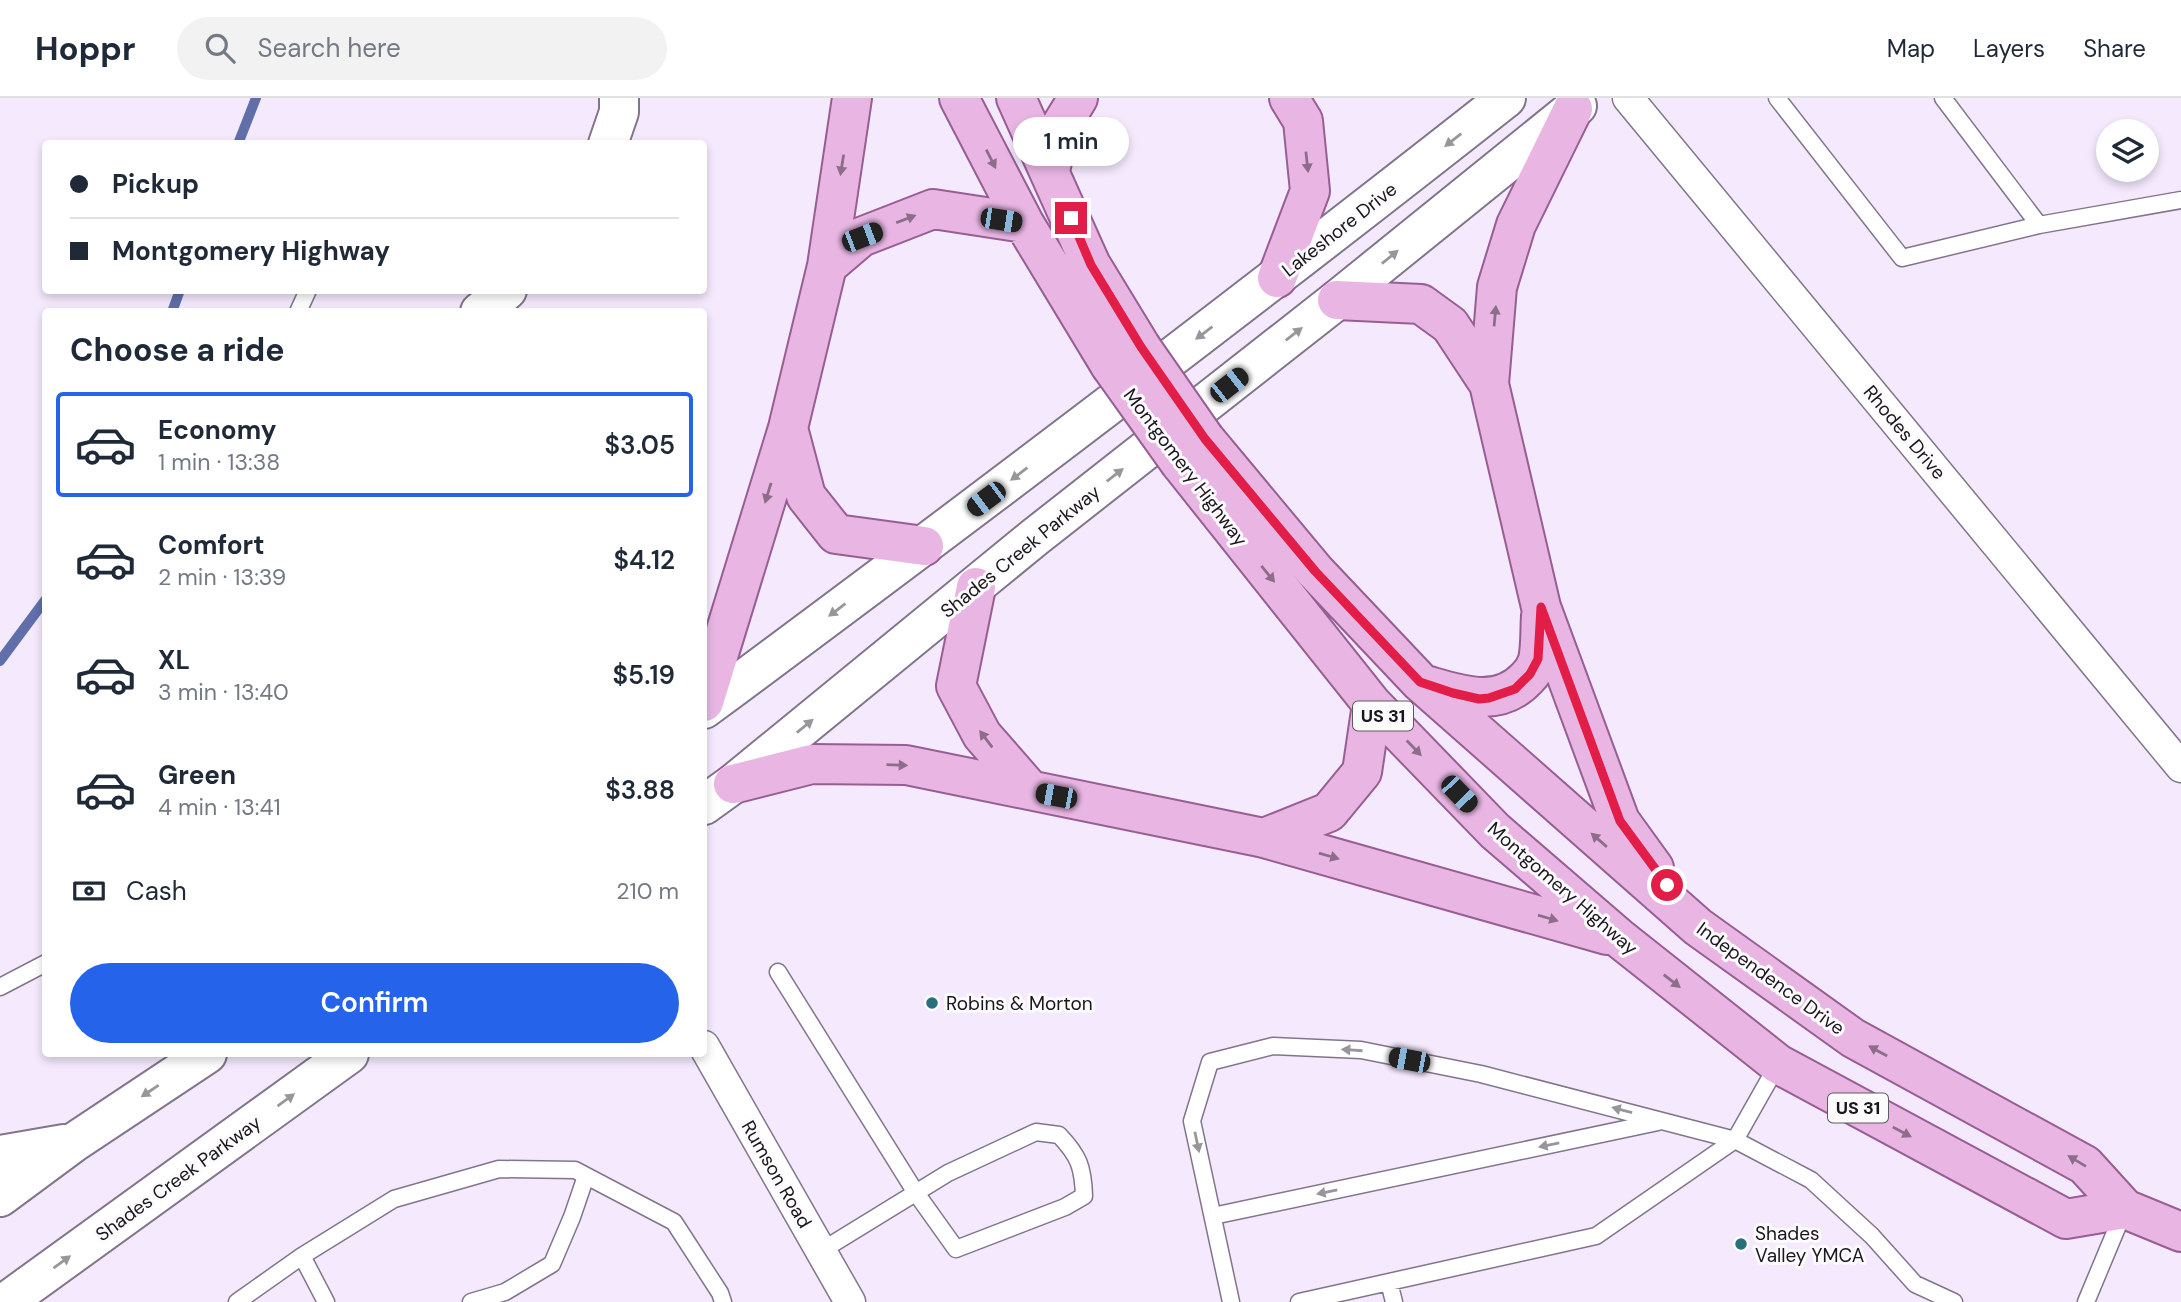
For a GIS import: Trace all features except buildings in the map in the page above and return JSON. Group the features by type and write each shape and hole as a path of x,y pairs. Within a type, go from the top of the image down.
{"main road":[{"path":"609,140 619,112 620,98"},
{"path":"707,692 788,428 827,265 852,98"},
{"name":"Montgomery Highway","path":"959,98 1024,223 1140,356"},
{"name":"Montgomery Highway","path":"1016,98 1091,265 1192,451 1372,704 1495,831 1619,938 1778,1064 2066,1219 2124,1209"},
{"path":"1050,171 1059,129 1078,98"},
{"path":"1278,278 1310,191 1303,121 1289,98"},
{"name":"Lakeshore Drive","path":"1140,356 1278,278 1506,98"},
{"path":"1337,300 1580,104"},
{"path":"1580,104 1516,225 1497,287 1489,384 1541,607 1620,821 1699,927"},
{"path":"827,265 862,237 933,209 1024,223"},
{"path":"1337,300 1421,304 1450,325 1489,384"},
{"name":"Shades Creek Parkway","path":"718,795 1035,537 1337,300"},
{"path":"707,707 924,546 1140,356"},
{"path":"788,428 806,496 836,534 924,546"},
{"name":"Montgomery Highway","path":"1192,451 1315,571"},
{"name":"Independence Drive","path":"1315,571 1420,682 1699,927 1853,1038 2085,1165 2124,1209 2181,1232"},
{"path":"976,587 956,686 982,735 1030,790"},
{"path":"1420,682 1479,699 1515,689 1530,674 1538,659 1541,607"},
{"path":"1264,838 1329,812 1362,772 1372,704"},
{"path":"718,795 811,764 906,765 1264,838 1619,938"},
{"path":"0,1197 73,1143 202,1057"},
{"name":"Shades Creek Parkway","path":"6,1302 345,1057"},
{"path":"0,1156 73,1143"}],"street":[{"name":"Rhodes Drive","path":"1628,98 2180,764"},
{"name":"Rumson Road","path":"707,1051 850,1302"}],"lane":[{"path":"1777,98 1902,258 2039,225 2181,200"},
{"path":"1943,98 2039,225"},
{"path":"0,987 42,965"},
{"path":"778,972 916,1193 956,1249 1065,1207 1084,1196 1084,1179 1076,1153 1059,1135 1036,1132 948,1173 916,1193 821,1251"},
{"path":"1231,1302 1192,1121 1210,1062 1273,1046 1361,1050 1481,1074 1735,1140 1811,1180 1872,1236 1915,1284 1954,1302"},
{"path":"1299,1302 1596,1236 1735,1140 1778,1064"},
{"path":"1213,1216 1664,1121"},
{"path":"237,1302 302,1256 394,1199 499,1169 575,1170 674,1222 720,1293 723,1302"},
{"path":"471,1302 505,1292 552,1264 586,1176"},
{"path":"2087,1302 2124,1209"},
{"path":"302,1256 326,1302"},
{"path":"1389,1282 1394,1302"},
{"path":"1913,1302 1915,1284"}],"waterway":[{"path":"240,140 256,98"},
{"path":"173,308 179,294"},
{"path":"0,661 42,604"}],"place":[{"name":"Robins & Morton","path":"932,1003"},
{"name":"Shades Valley YMCA","path":"1741,1244"}],"route":[{"path":"1071,218 1091,265 1141,347 1205,439 1315,571 1420,682 1479,699 1515,689 1535,668 1538,659 1541,607 1620,821 1667,885"}]}
